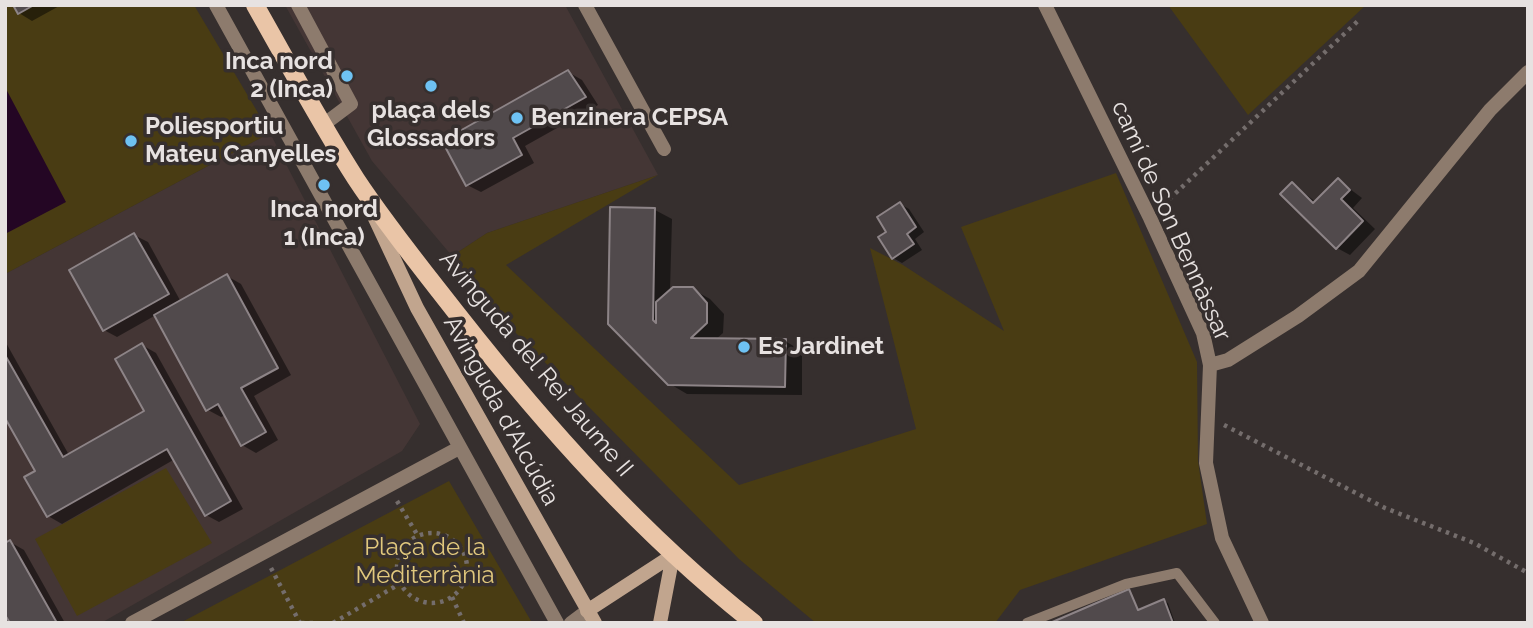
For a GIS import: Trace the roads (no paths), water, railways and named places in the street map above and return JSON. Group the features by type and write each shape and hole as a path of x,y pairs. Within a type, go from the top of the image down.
{"main road":[{"name":"Avinguda del Rei Jaume II","path":"255,5 357,181 420,267 526,399 673,555 754,623"}],"street":[{"path":"216,5 458,448 557,623"},
{"path":"298,5 351,104 323,125"},
{"path":"585,5 664,149"},
{"name":"camí de Son Bennàssar","path":"1045,5 1150,218 1203,333 1210,365 1210,418 1206,463 1222,538 1262,623"},
{"path":"1210,365 1228,360 1298,316 1359,271 1490,110 1528,72"},
{"name":"Avinguda d'Alcúdia","path":"357,181 417,308 591,617"},
{"path":"132,623 458,448"},
{"path":"571,623 591,617 673,555"},
{"path":"660,623 673,555"}],"lane":[{"path":"1027,623 1126,584 1177,573 1215,623"}],"place":[{"name":"Inca nord 2 (Inca)","path":"347,76"},
{"name":"plaça dels Glossadors","path":"431,86"},
{"name":"Benzinera CEPSA","path":"517,118"},
{"name":"Poliesportiu Mateu Canyelles","path":"131,141"},
{"name":"Inca nord 1 (Inca)","path":"324,185"},
{"name":"Es Jardinet","path":"744,347"}],"park label":[{"name":"Plaça de la Mediterrània","path":"425,562"}]}
